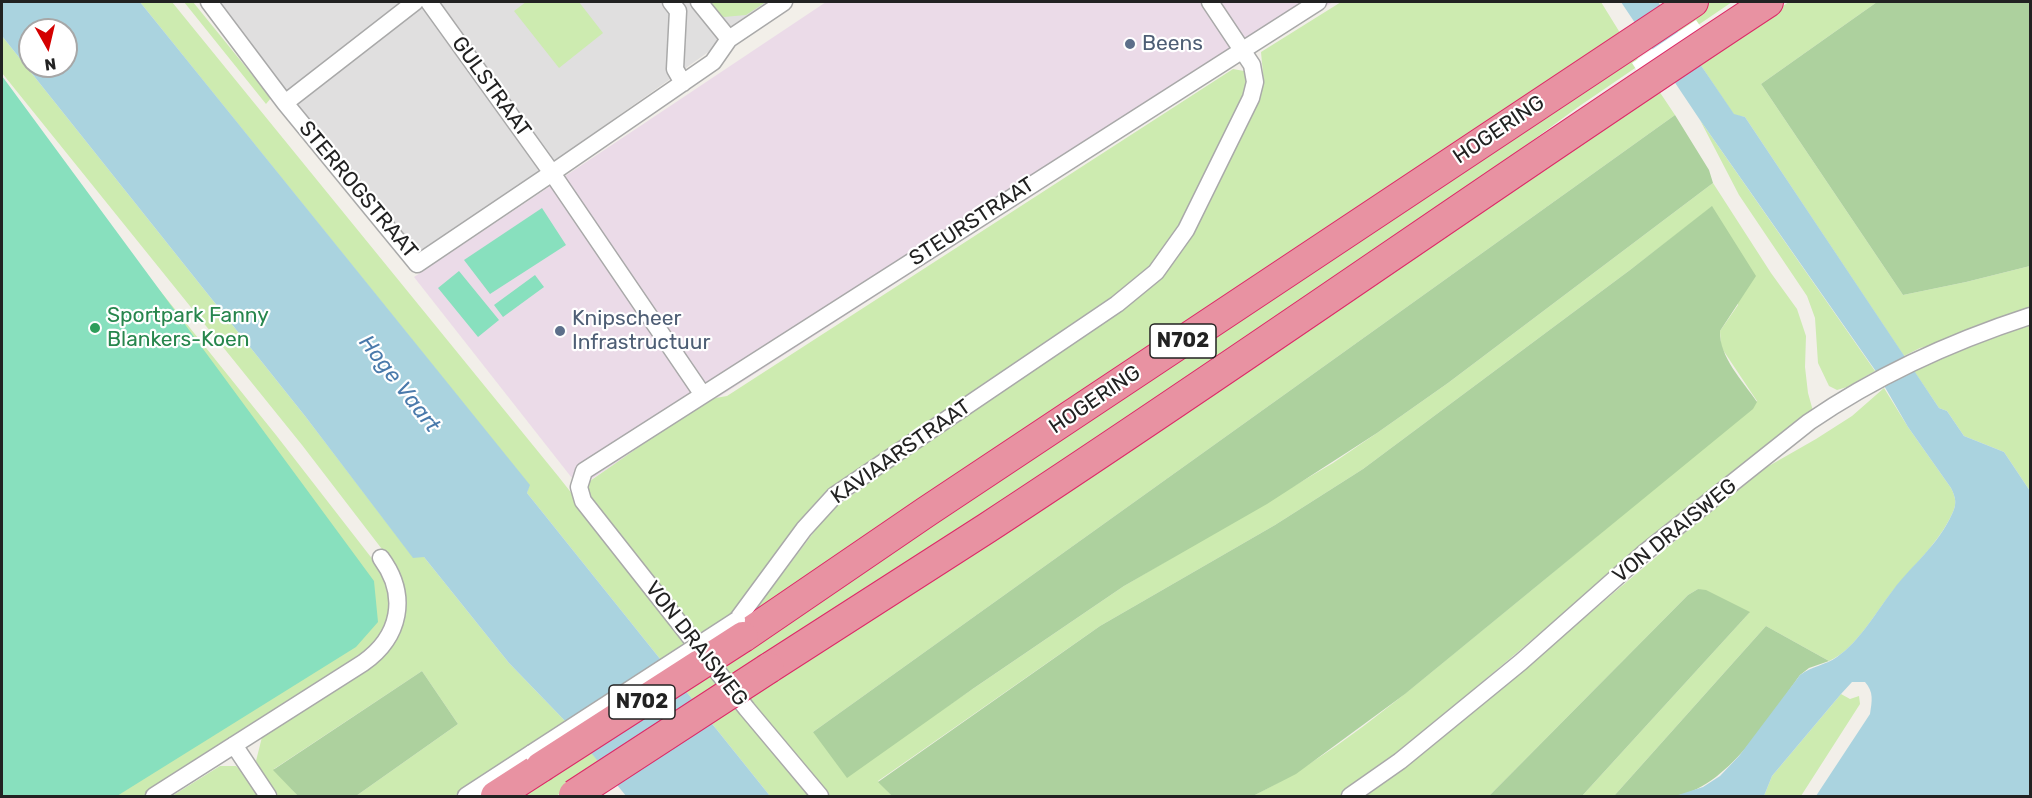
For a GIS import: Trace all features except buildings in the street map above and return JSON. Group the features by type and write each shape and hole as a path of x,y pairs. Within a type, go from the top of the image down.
{"highway":[{"name":"HOGERING","path":"573,796 988,527 1767,2"},
{"name":"HOGERING","path":"496,796 537,760 1071,417 1691,3"}],"street":[{"path":"210,2 285,103 415,2"},
{"name":"GULSTRAAT","path":"429,2 552,172"},
{"path":"671,2 678,10 675,69 683,83"},
{"path":"699,2 729,39"},
{"path":"703,395 552,172 713,63 729,39 784,2"},
{"name":"KAVIAARSTRAAT","path":"740,629 804,530 835,495 867,471 1117,304 1156,272 1186,230 1251,98 1255,82 1252,65 1209,2"},
{"name":"STEURSTRAAT","path":"579,487 584,471 1318,2"},
{"name":"STERROGSTRAAT","path":"285,103 417,264 552,172"},
{"name":"VON DRAISWEG","path":"1350,796 1400,760 1512,669 1643,554 1809,422 1835,404 1922,358 2031,316"},
{"name":"VON DRAISWEG","path":"579,487 583,501 733,692 820,796"},
{"path":"154,796 363,663 380,649 390,634 397,607 397,594 392,577 381,558"},
{"path":"234,745 268,796"},
{"path":"466,796 537,760"}],"shaded area":[{"path":"206,2 779,2 419,257"},
{"path":"826,2 1333,2 579,487 414,277"}],"green space":[{"path":"140,2 172,2 558,476 810,796 770,796 527,493 529,485"},
{"path":"184,2 193,2 271,98 266,104"},
{"path":"526,2 579,2 603,33 559,68 514,11"},
{"path":"708,2 766,2 746,15 724,17"},
{"path":"1341,2 1601,2 1622,36 737,628 768,593 829,512 905,456 1151,285 1176,260 1207,208 1256,107 1264,84 1261,52"},
{"path":"1710,2 1732,2 1682,36 1674,26"},
{"path":"1789,2 1877,2 1761,84 1903,295 2030,266 2030,308 1980,324 1904,356 1745,117 1734,115 1698,61"},
{"path":"1877,2 2030,2 2030,266 1903,295 1761,84"},
{"path":"2,36 18,56 18,78 35,78 305,416 413,557 424,557 509,663 567,723 454,796 356,796 458,724 422,671 274,769 298,796 276,796 256,761 262,737 370,666 385,654 396,636 388,557 302,445 2,73"},
{"path":"1634,53 1641,64 1578,107 1442,207 1247,340 732,681 717,663"},
{"path":"1233,69 1244,71 1250,85 1159,259 1122,294 839,482 733,617 698,638 589,500 586,486 590,481 695,408 710,399 727,396"},
{"name":"Sportpark Fanny Blankers-Koen","path":"2,76 374,581 378,622 356,647 117,796 2,796"},
{"path":"1657,88 1675,115 813,732 927,720 1124,586 1333,463 1377,433 1448,383 1713,183 1797,309 1806,336 1805,367 1813,411 1573,605 1362,784 1342,796 1253,796 1310,764 1390,706 1757,401 1721,347 1720,331 1738,305 1712,207 1363,469 1275,525 1100,626 878,781 892,796 825,796 744,697"},
{"name":"Sportpark Fanny Blankers-Koen","path":"2,94 276,435 384,574 391,605 387,624 375,645 350,664 143,796 103,796"},
{"path":"1675,115 1709,170 1713,183 1448,383 1377,433 1267,504 1124,586 847,778 813,732"},
{"path":"1700,120 1875,371 1847,387 1837,390 1829,386 1818,363 1815,318 1807,296 1739,195"},
{"path":"1712,206 1756,276 1720,331 1723,350 1757,402 1753,409 1405,694 1296,774 1253,796 892,796 878,782 1100,626 1275,525 1363,469"},
{"path":"542,208 566,245 490,294 464,260"},
{"path":"459,271 499,320 478,337 438,288"},
{"path":"535,275 544,287 503,317 494,305"},
{"path":"2030,323 2030,491 2004,452 1964,436 1947,411 1939,408 1914,371 1935,358"},
{"path":"1884,388 1951,488 1955,498 1954,510 1934,543 1896,587 1857,639 1839,656 1829,661 1766,626 1614,796 1582,796 1749,613 1698,589 1688,595 1489,796 1366,796 1460,723 1753,475 1852,416"},
{"path":"1698,589 1706,590 1750,612 1582,796 1489,796 1688,595"},
{"path":"1766,626 1829,661 1809,668 1800,675 1746,748 1712,780 1693,791 1674,796 1614,796"},
{"path":"422,671 458,724 356,796 298,796 273,770"},
{"path":"1841,694 1850,699 1859,696 1860,704 1801,796 1764,796 1772,776"},
{"path":"589,749 602,766 556,796 515,796"},
{"path":"220,766 236,766 247,776 260,796 172,796"}],"water":[{"name":"Hoge Vaart","path":"2,2 140,2 530,485 527,493 770,796 626,796 567,723 509,663 424,557 413,558 305,416 35,78 78,78 78,18 18,18 18,56 2,36"},
{"path":"1621,2 1658,2 1734,114 1745,117 1939,408 1947,411 1964,436 2004,452 2030,491 2030,796 1816,796 1870,714 1872,697 1870,689 1865,682 1852,682 1772,776 1764,796 1675,796 1703,787 1720,776 1739,756 1800,675 1833,660 1853,643 1900,581 1940,535 1952,514 1955,501 1951,488 1908,427 1875,370 1700,120"}],"pier":[{"path":"1696,20 1716,49 1651,92 1632,63"}],"place":[{"name":"Beens","path":"1130,44"},
{"name":"Sportpark Fanny Blankers-Koen","path":"95,328"},
{"name":"Knipscheer Infrastructuur","path":"560,331"}]}
